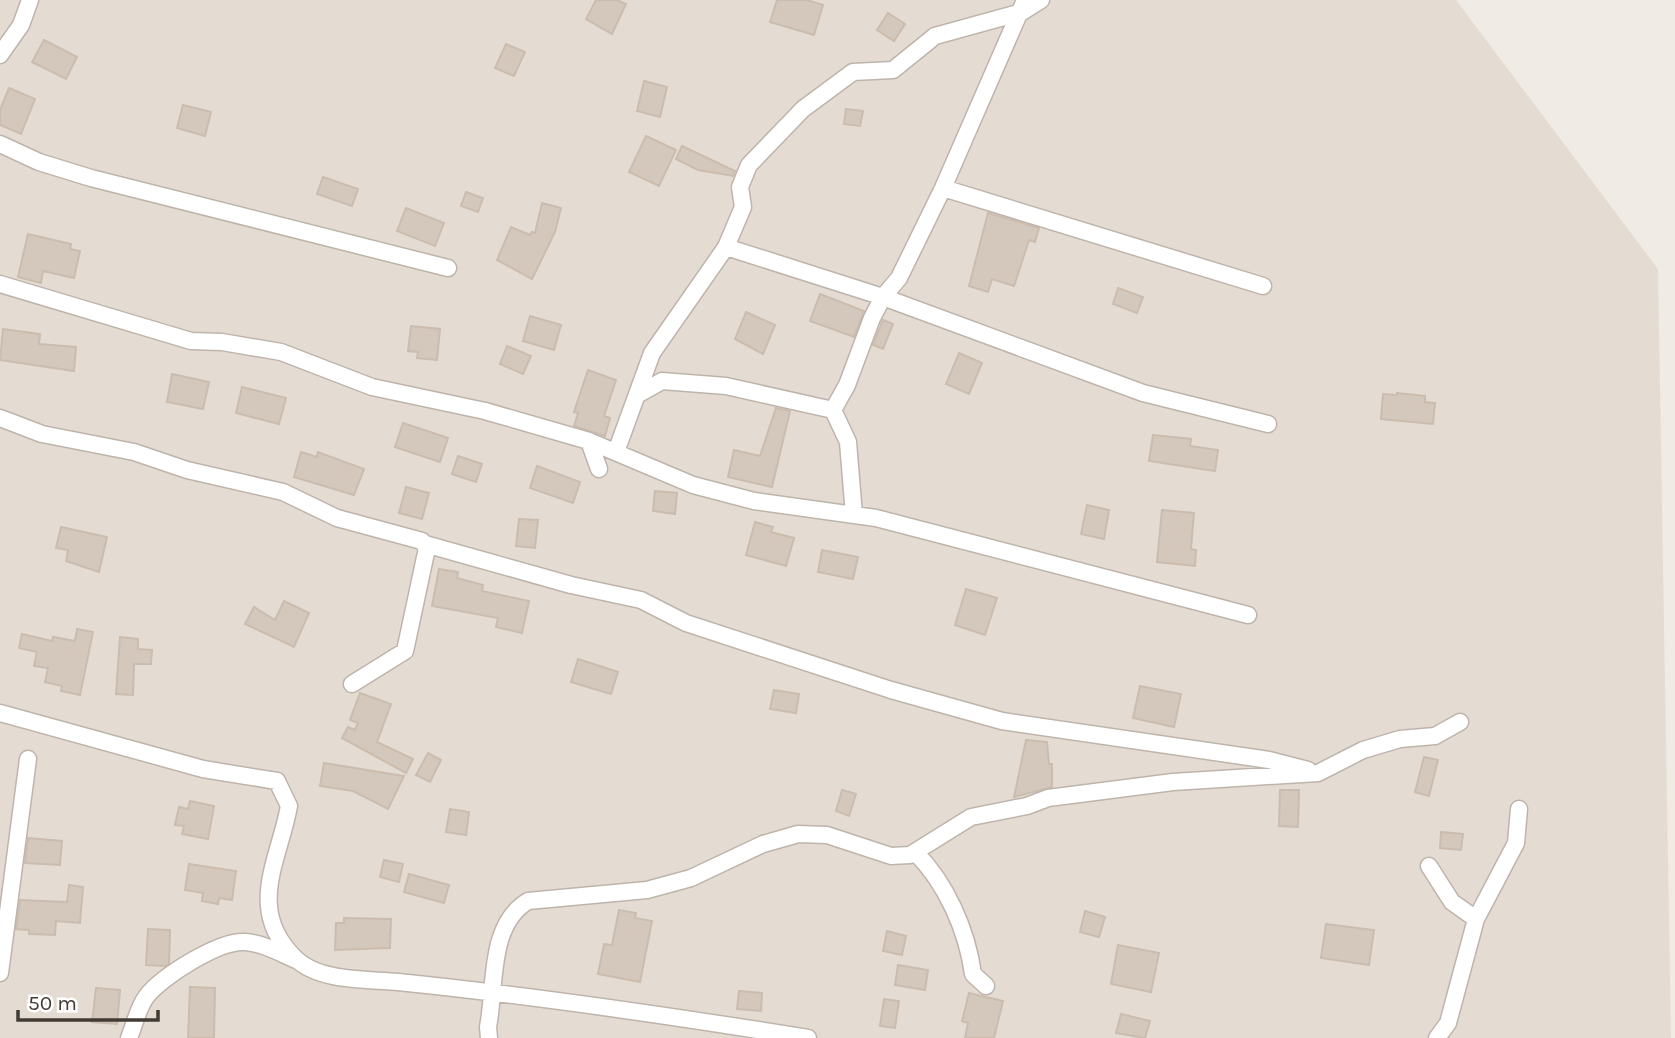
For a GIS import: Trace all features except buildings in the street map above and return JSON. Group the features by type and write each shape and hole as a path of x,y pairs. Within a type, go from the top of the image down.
{"street":[{"path":"0,55 21,25 30,0"},
{"path":"616,452 652,353 726,247 743,207 740,187 749,164 803,109 853,72 893,70 935,36 1041,0"},
{"path":"833,410 847,385 883,297 899,278 943,188 1024,6"},
{"path":"0,144 39,162 91,178 448,268"},
{"path":"943,188 1263,286"},
{"path":"726,247 883,297 1143,393 1268,424"},
{"path":"0,284 191,341 222,342 281,352 372,387 485,411 589,441 693,485 717,492 754,501 854,515 976,542 1248,615"},
{"path":"637,395 662,381 726,386 833,410"},
{"path":"833,410 848,442 854,515"},
{"path":"0,418 41,435 134,452 187,470 283,492 337,518 571,585 641,600 699,627 891,690 1002,721 1269,760 1318,773"},
{"path":"589,441 599,469"},
{"path":"352,684 405,651 425,544"},
{"path":"0,713 203,769 277,781 289,806 266,897 277,932 297,960 307,965"},
{"path":"489,1038 492,990 500,940 512,910 528,901 647,890 691,878 764,844 798,834 827,835 891,856 915,852 971,817 1027,806 1048,798 1173,782 1318,773 1363,750 1400,739 1435,736 1460,722"},
{"path":"0,973 28,759"},
{"path":"1437,1038 1448,1023 1476,919 1516,843 1519,810"},
{"path":"915,852 937,874 970,952 973,974 986,986"},
{"path":"1429,866 1452,902 1476,919"},
{"path":"129,1038 145,997 185,965 217,949 243,942 263,946 327,974 492,990 808,1038"}],"shaded area":[{"path":"0,0 1456,0 1658,269 1671,1038 0,1038"}]}
